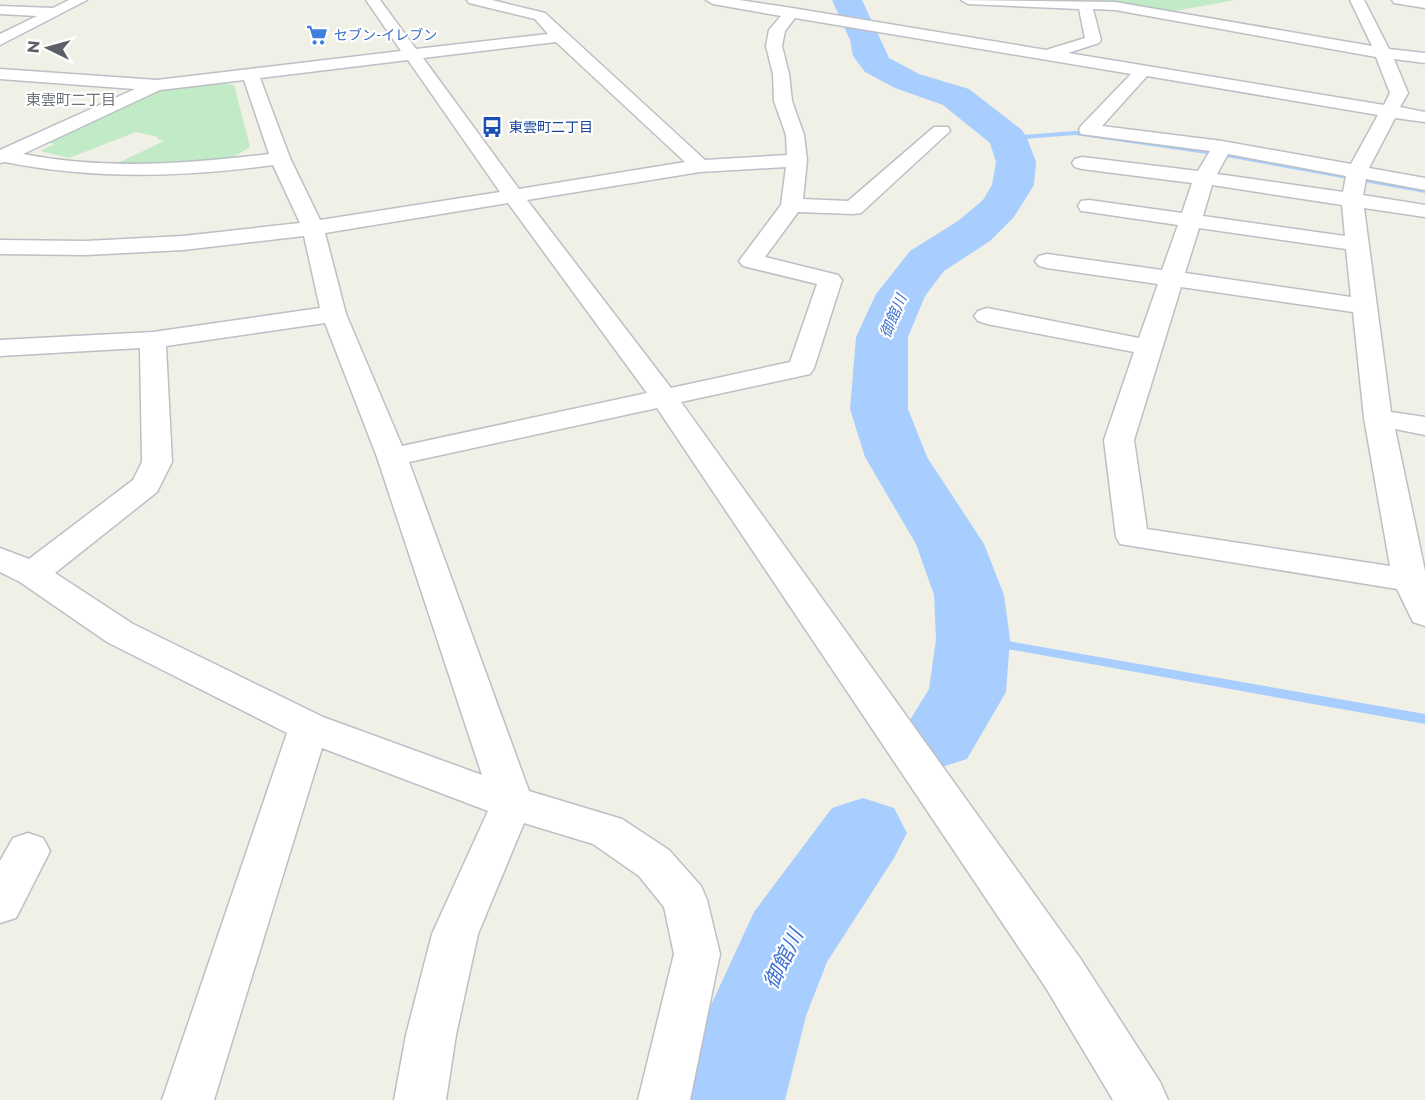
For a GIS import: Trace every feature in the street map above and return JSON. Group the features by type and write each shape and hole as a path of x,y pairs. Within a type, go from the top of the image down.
{"street":[{"path":"0,40 80,0"},
{"path":"373,0 514,196 665,399 1063,973 1142,1100"},
{"path":"474,0 540,16 700,166"},
{"path":"713,0 1425,117"},
{"path":"968,0 1115,6 1383,53 1425,58"},
{"path":"1357,0 1383,53 1399,93 1357,172 1352,200 1378,418 1410,580 1425,614"},
{"path":"1399,0 1425,4"},
{"path":"1048,54 1093,40 1084,3"},
{"path":"0,10 57,12"},
{"path":"392,457 801,368 830,280 750,261 792,205 797,160 795,135 783,101 781,74 774,46 777,30 792,12"},
{"path":"0,74 157,85 560,37"},
{"path":"1142,72 1088,130 1222,147 1425,184"},
{"path":"250,73 279,158 313,228 334,314 392,457 512,802 455,934 431,1035 420,1100"},
{"path":"1,156 157,85"},
{"path":"792,205 852,208 941,131"},
{"path":"1222,147 1204,178 1119,440 1132,537 1410,580"},
{"path":"1,156 101,170 188,168 279,158"},
{"path":"0,247 129,248 313,228 700,166 797,160"},
{"path":"1082,164 1204,178 1425,211"},
{"path":"1089,206 1356,244"},
{"path":"1047,261 1365,306"},
{"path":"0,348 153,340 334,314"},
{"path":"987,316 1148,347"},
{"path":"153,340 157,462 146,485 16,567 120,633 309,727 512,802 607,831 654,863 684,900 697,954 664,1100"},
{"path":"1378,418 1425,426"},
{"path":"188,1100 309,727"},
{"path":"0,904 28,851"}],"green space":[{"path":"1094,0 1236,0 1169,12 1095,2"},
{"path":"219,83 234,85 250,147 226,161 116,164 164,141 157,139 159,137 136,132 69,158 40,151 55,144 40,141 154,90"}],"waterway":[{"name":"御館川","path":"847,0 866,40 870,56 877,65 907,81 956,97 1008,138 1016,162 1013,185 999,208 974,231 927,261 901,294 882,337 879,409 896,457 950,544 969,595 973,639 967,692 939,738"},
{"path":"1008,138 1075,133 1221,154 1425,191"},
{"path":"973,639 1425,719"},
{"name":"御館川","path":"732,1100 756,1016 787,942 863,833"}],"place":[{"name":"セブン-イレブン","path":"317,35"},
{"name":"東雲町二丁目","path":"492,127"}],"district":[{"name":"東雲町二丁目","path":"71,99"}]}
